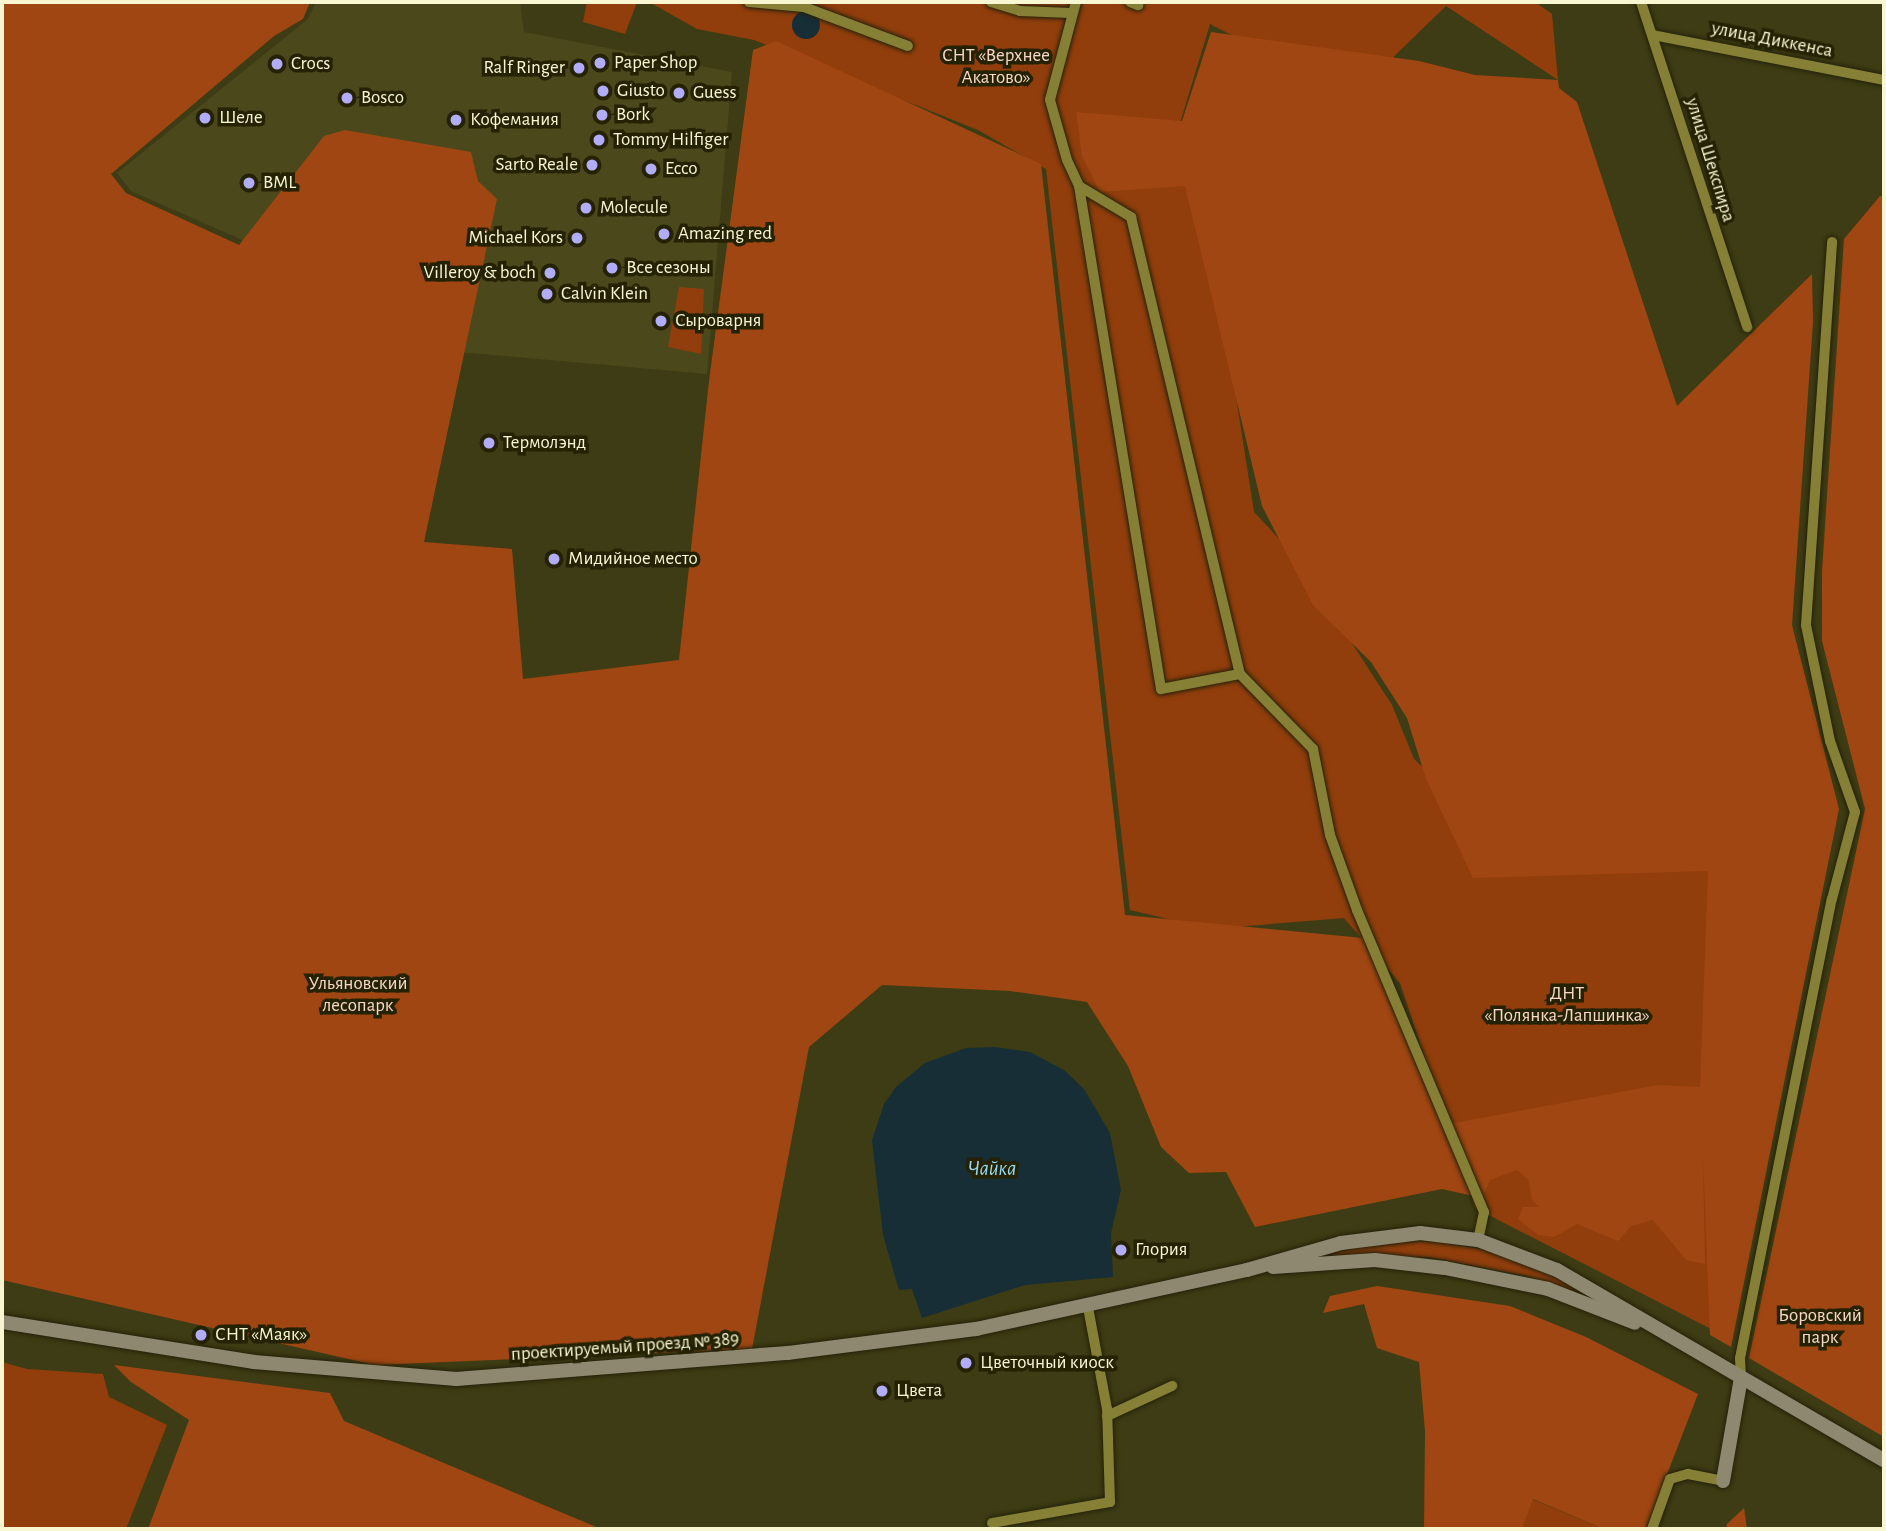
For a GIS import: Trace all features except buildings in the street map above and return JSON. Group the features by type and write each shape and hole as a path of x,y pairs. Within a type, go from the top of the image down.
{"main road":[{"name":"проектируемый проезд № 389","path":"2,1322 254,1362 456,1379 789,1353 976,1329 1088,1307 1247,1270 1329,1246 1395,1234 1478,1240 1557,1270 1609,1298 1660,1332 1884,1460"},
{"name":"проектируемый проезд № 389","path":"1247,1270 1340,1260 1421,1264 1548,1289 1660,1332"},
{"path":"1723,1481 1741,1378"}],"street":[{"path":"749,2 804,7 908,46"},
{"path":"991,2 1020,10 1071,13"},
{"path":"1076,2 1050,100 1067,160 1079,186 1161,689 1240,674"},
{"name":"улица Шекспира","path":"1642,2 1747,327"},
{"name":"улица Диккенса","path":"1653,35 1884,80"},
{"path":"1079,186 1131,217 1240,674 1312,749 1330,835 1356,910 1484,1212 1478,1240"},
{"path":"1741,1378 1740,1358 1832,899 1855,812 1830,741 1806,625 1832,242"},
{"path":"992,1523 1110,1502 1107,1416 1088,1307"},
{"path":"1107,1416 1172,1386"},
{"path":"1651,1529 1670,1479 1688,1474 1723,1481"}],"shaded area":[{"path":"316,2 520,2 524,32 732,72 707,374 391,346 240,239 131,191 117,173 308,19"}],"green space":[{"name":"Ульяновский лесопарк","path":"2,2 310,2 303,19 274,36 111,174 126,193 239,245 324,136 345,130 471,152 478,181 497,199 424,542 512,549 523,679 679,660 709,381 753,50 776,41 1041,164 1125,915 1363,938 1449,1124 1658,1085 1700,1087 1708,871 1473,878 1426,779 1407,718 1371,662 1313,605 1262,506 1185,186 1100,192 1082,156 1076,112 1182,121 1211,32 1419,61 1475,75 1558,80 1559,88 1577,102 1677,406 1812,274 1813,322 1792,625 1839,809 1731,1347 1710,1335 1703,1156 1705,1264 1686,1260 1653,1220 1631,1226 1618,1241 1577,1224 1554,1237 1538,1235 1518,1219 1523,1207 1539,1207 1532,1199 1528,1179 1517,1170 1490,1180 1482,1198 1442,1189 1255,1227 1226,1172 1189,1173 1161,1147 1128,1066 1087,1002 1010,991 882,985 809,1047 752,1349 375,1365 2,1280"},
{"path":"587,2 637,2 625,34 583,22"},
{"name":"ДНТ «Полянка-Лапшинка»","path":"649,2 1535,2 1552,14 1558,80 1446,6 1381,69 1307,74 1210,24 1180,123 1213,250 1254,512 1296,557 1392,705 1414,759 1511,849 1720,862 1717,1332 1475,1208 1400,983 1344,918 1211,929 1130,910 1046,169 978,130 754,40 697,29"},
{"name":"Боровский парк","path":"1880,196 1884,197 1884,1437 1749,1358 1865,809 1822,641 1822,571 1844,239"},
{"path":"679,287 704,289 701,354 668,347"},
{"path":"1433,1241 1492,1251 1531,1265 1597,1299 1527,1276 1429,1257 1317,1255 1396,1242"},
{"path":"1377,1286 1510,1306 1586,1337 1698,1394 1646,1529 1604,1529 1533,1499 1522,1529 1424,1529 1425,1431 1419,1362 1377,1348 1364,1304 1323,1313 1330,1296"},
{"path":"2,1362 27,1369 103,1374 109,1397 167,1425 126,1529 2,1529"},
{"path":"114,1365 330,1393 344,1421 601,1529 148,1529 189,1420 131,1382"},
{"path":"1532,1499 1604,1529 1522,1529"},
{"path":"1744,1508 1747,1529 1726,1529 1727,1524"}],"water":[{"path":"806,11 816,15 820,25 816,35 806,39 796,35 792,25 796,15"},
{"name":"Чайка","path":"995,1047 1030,1052 1064,1070 1084,1089 1110,1133 1121,1190 1111,1233 1113,1277 1025,1285 922,1318 912,1289 899,1290 883,1235 872,1140 884,1104 896,1087 925,1063 966,1048"}],"place":[{"name":"Paper Shop","path":"600,63"},
{"name":"Crocs","path":"277,64"},
{"name":"Ralf Ringer","path":"579,68"},
{"name":"Giusto","path":"603,91"},
{"name":"Guess","path":"679,93"},
{"name":"Bosco","path":"347,98"},
{"name":"Bork","path":"602,115"},
{"name":"Шеле","path":"205,118"},
{"name":"Кофемания","path":"456,120"},
{"name":"Tommy Hilfiger","path":"599,140"},
{"name":"Sarto Reale","path":"592,165"},
{"name":"Ecco","path":"651,169"},
{"name":"BML","path":"249,183"},
{"name":"Molecule","path":"586,208"},
{"name":"Amazing red","path":"664,234"},
{"name":"Michael Kors","path":"577,238"},
{"name":"Все сезоны","path":"612,268"},
{"name":"Villeroy & boch","path":"550,273"},
{"name":"Calvin Klein","path":"547,294"},
{"name":"Сыроварня","path":"661,321"},
{"name":"Термолэнд","path":"489,443"},
{"name":"Мидийное место","path":"554,559"},
{"name":"Глория","path":"1121,1250"},
{"name":"СНТ «Маяк»","path":"201,1335"},
{"name":"Цветочный киоск","path":"966,1363"},
{"name":"Цвета","path":"882,1391"}],"park label":[{"name":"СНТ «Верхнее Акатово»","path":"996,67"}]}
